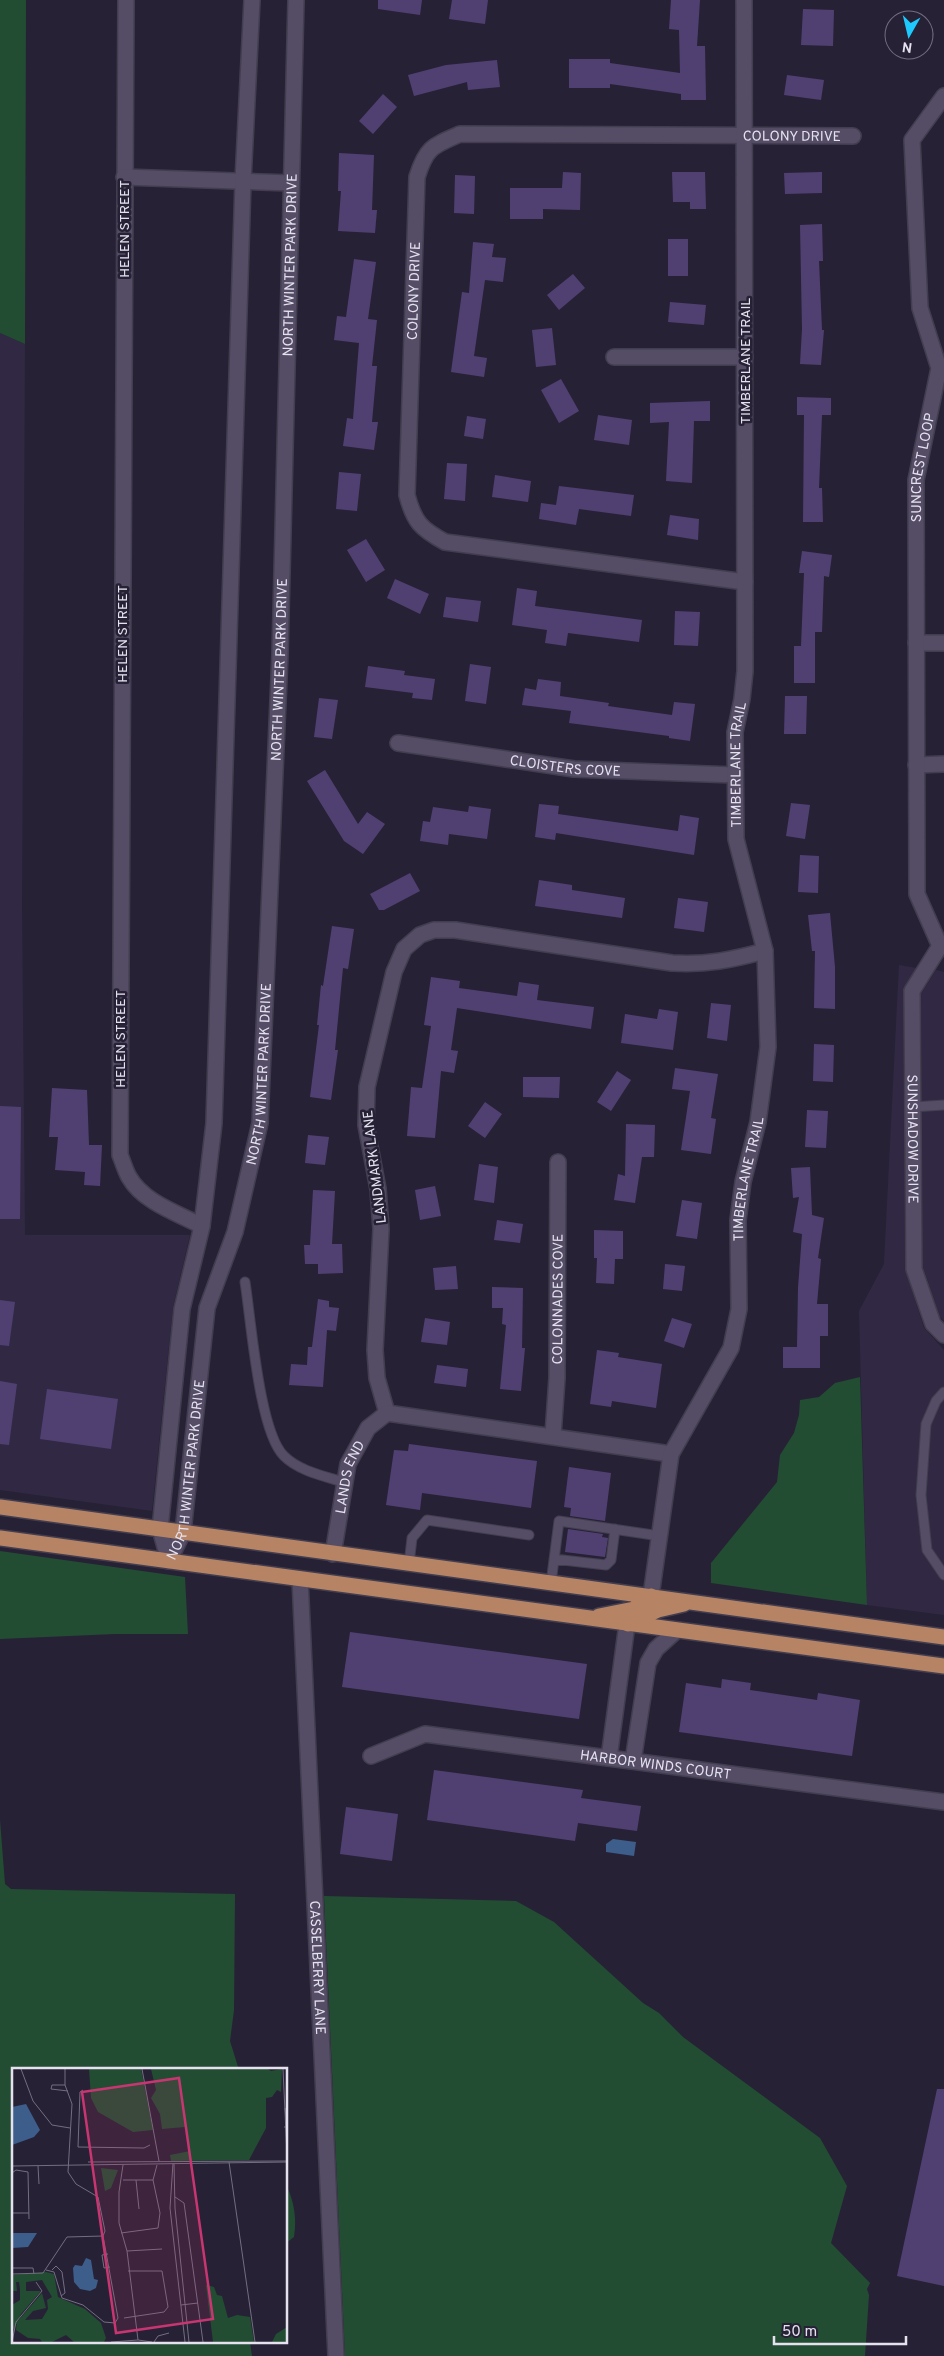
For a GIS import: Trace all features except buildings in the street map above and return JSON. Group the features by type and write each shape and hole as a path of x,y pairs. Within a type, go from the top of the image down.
{"main road":[{"path":"0,1507 944,1637"},
{"path":"0,1538 944,1666"},
{"path":"586,1618 634,1609 650,1596"},
{"path":"627,1624 658,1610 692,1603"}],"street":[{"name":"HELEN STREET","path":"126,0 120,1155 128,1177 138,1190 165,1207 202,1226"},
{"name":"NORTH WINTER PARK DRIVE","path":"169,1561 160,1529 182,1309 202,1226 214,1123 243,181 252,0"},
{"name":"NORTH WINTER PARK DRIVE","path":"169,1561 183,1532 207,1308 235,1232 260,1122 280,654 296,0"},
{"name":"TIMBERLANE TRAIL","path":"650,1596 672,1454 731,1348 739,1309 738,1220 743,1182 758,1122 768,1047 765,951 736,839 734,775 735,732 742,700 745,671 744,0"},
{"name":"SUNCREST LOOP","path":"942,946 917,894 916,480 939,368 920,308 912,140 944,96"},
{"name":"COLONY DRIVE","path":"745,582 445,542 424,530 412,513 407,495 417,177 424,156 438,143 460,134 853,136"},
{"path":"124,177 291,183"},
{"path":"614,357 745,357"},
{"path":"916,643 944,643"},
{"name":"CLOISTERS COVE","path":"398,743 574,769 734,775"},
{"path":"916,765 944,764"},
{"name":"LANDMARK LANE","path":"387,1413 377,1378 375,1350 381,1229 378,1189 366,1124 367,1088 394,972 404,949 420,935 434,930 455,930 672,963 701,965 719,963 765,951"},
{"name":"SUNSHADOW DRIVE","path":"942,946 912,991 914,1269 932,1324 944,1335"},
{"name":"COLONNADES COVE","path":"553,1435 557,1378 558,1162"},
{"path":"387,1413 553,1435 672,1454"},
{"name":"LANDS END","path":"333,1554 348,1464 368,1428 387,1413"},
{"name":"CASSELBERRY LANE","path":"300,1579 336,2356"},
{"path":"609,1758 627,1624"},
{"path":"633,1761 648,1663 656,1649 677,1630"},
{"path":"617,1699 642,1702"},
{"name":"HARBOR WINDS COURT","path":"371,1756 425,1734 944,1802"}],"lane":[{"path":"913,1107 944,1105"},
{"path":"245,1282 264,1411 271,1435 283,1456 301,1468 344,1482"},
{"path":"944,1392 936,1400 926,1424 921,1495 927,1550 944,1575"},
{"path":"409,1564 412,1538 427,1520 530,1535"},
{"path":"551,1583 559,1521 660,1536"},
{"path":"586,1535 588,1525"},
{"path":"554,1559 583,1559 606,1565 611,1560 615,1529"}],"shaded area":[{"path":"0,333 25,344 22,905 25,1235 190,1235 173,1307 152,1511 0,1490"},
{"path":"899,965 916,968 903,991 905,1269 924,1328 944,1350 944,1615 867,1605 859,1311 884,1264"},
{"path":"936,970 944,972 944,1321 940,1317 923,1267 921,994"}],"green space":[{"path":"0,0 26,0 25,344 0,333"},
{"path":"860,1377 867,1605 711,1583 711,1563 777,1482 780,1455 794,1433 799,1415 800,1400 819,1397 835,1383"},
{"path":"0,1551 185,1577 188,1634 115,1634 0,1639"},
{"path":"0,1820 5,1884 11,1889 235,1894 234,2010 230,2041 238,2068 12,2068 12,2344 250,2344 252,2356 0,2356"},
{"path":"324,1896 516,1901 554,1922 643,2003 659,2013 683,2037 820,2138 847,2186 831,2243 870,2283 867,2289 869,2295 865,2356 345,2356"},
{"path":"288,2189 295,2216 294,2237 288,2242"}],"water":[{"path":"613,1839 636,1842 634,1856 606,1852 606,1844"}]}
